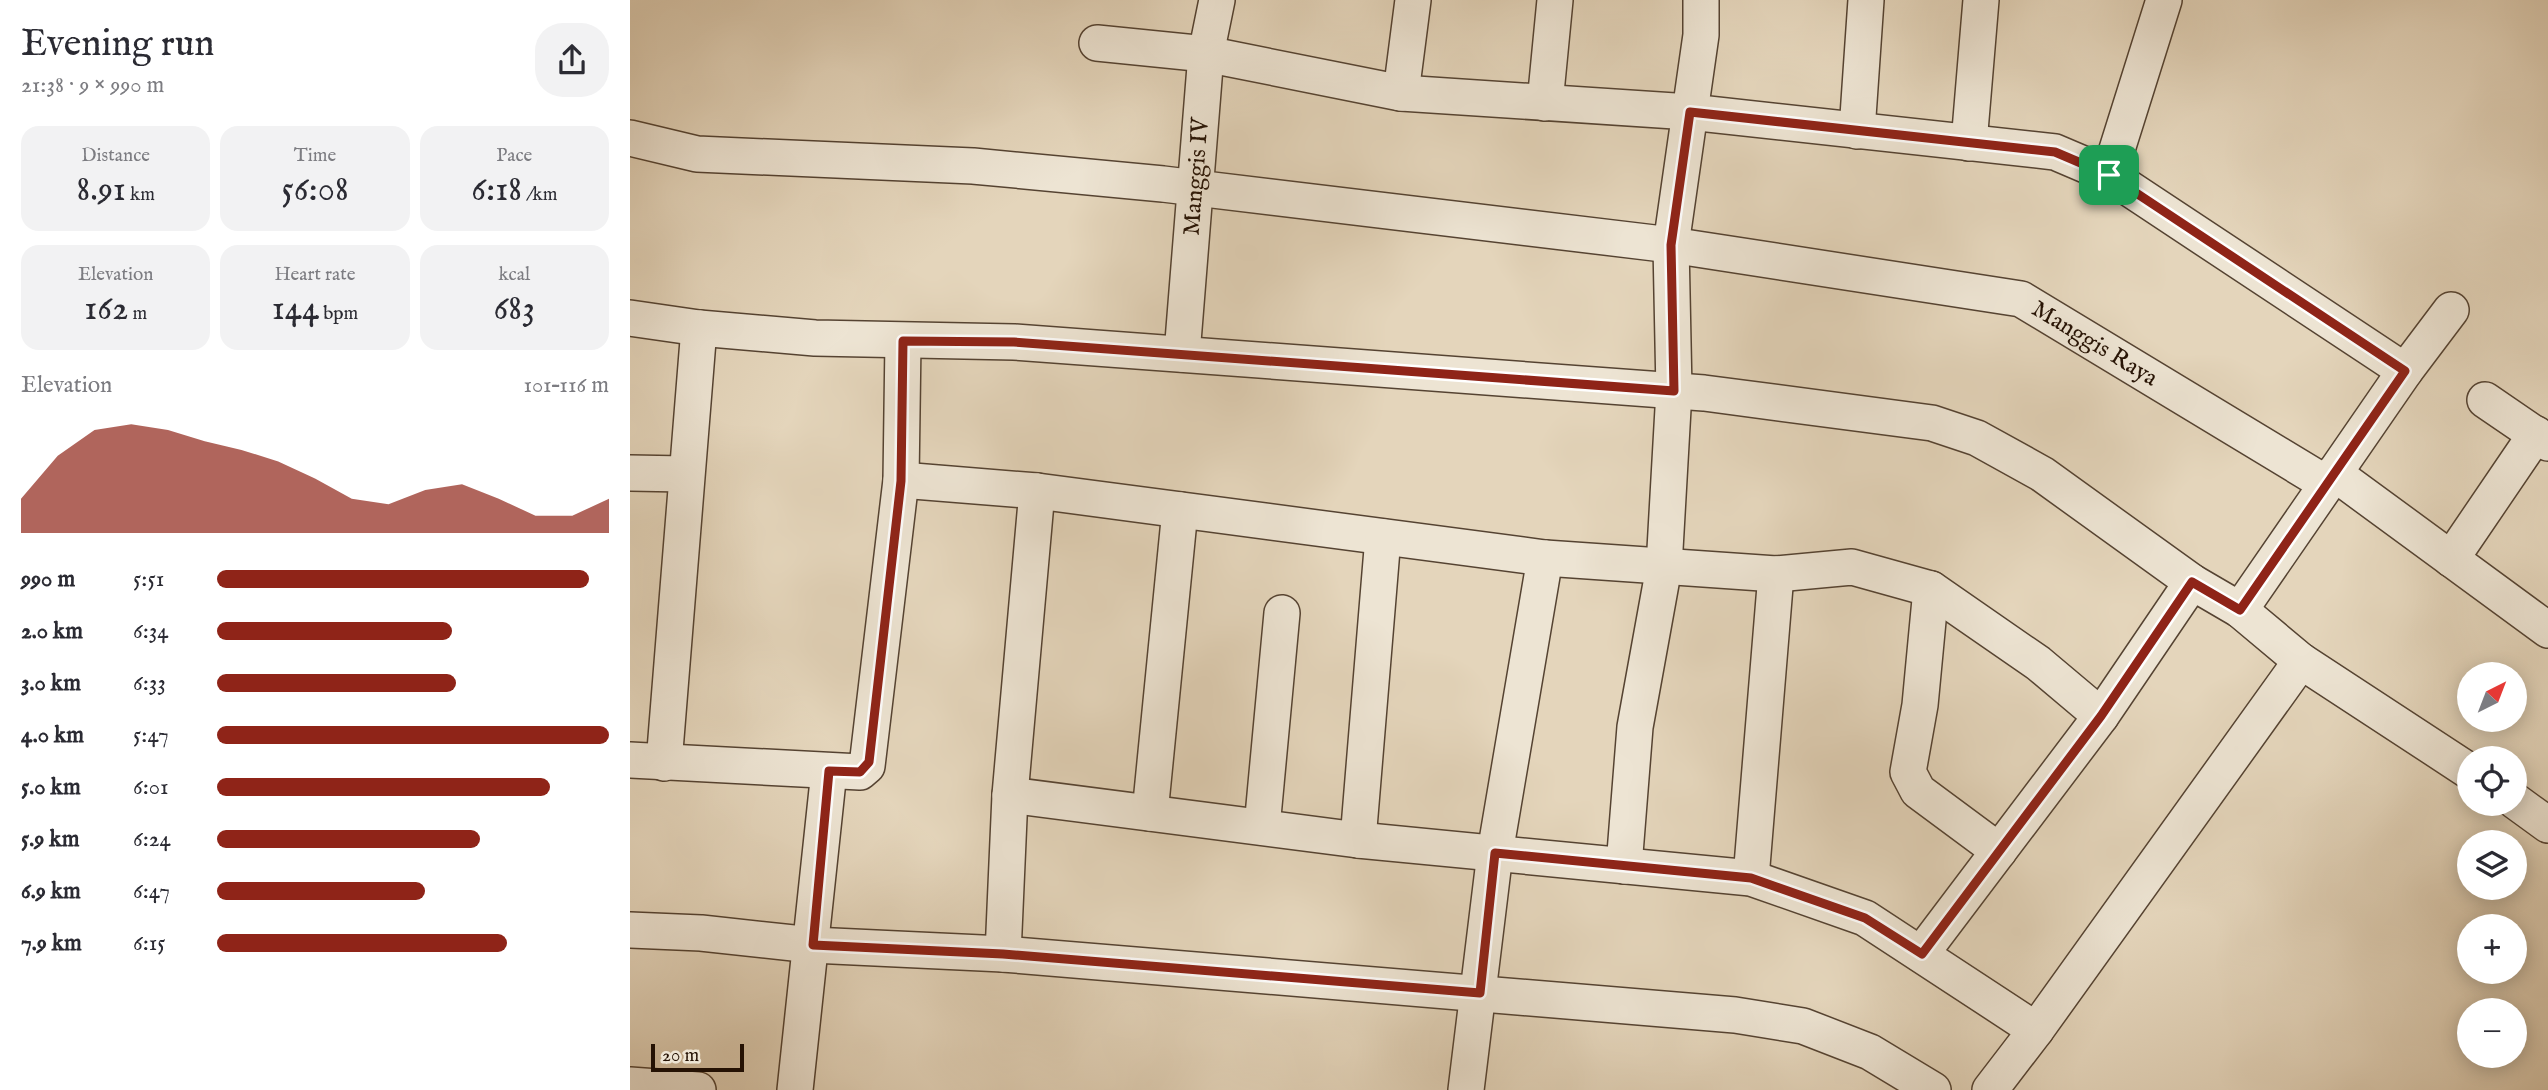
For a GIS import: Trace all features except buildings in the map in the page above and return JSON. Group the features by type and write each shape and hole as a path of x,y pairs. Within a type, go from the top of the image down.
{"street":[{"name":"Manggis IV","path":"1182,354 1206,54 1217,0"},
{"path":"1401,93 1413,0"},
{"path":"1545,103 1555,0"},
{"path":"1624,866 1635,727 1664,567 1674,391 1671,245 1701,35 1701,0"},
{"path":"1857,131 1866,0"},
{"path":"1969,143 1981,0"},
{"path":"2109,175 2164,0"},
{"path":"1097,43 1206,54 1401,93 1690,112 2055,152 2109,175 2405,371"},
{"name":"Manggis Raya","path":"630,138 697,154 973,166 1196,188 1671,245 2021,299 2331,478 2451,559 2548,630"},
{"path":"2240,610 2405,371 2451,310"},
{"path":"630,318 699,328 815,338 1014,342 1674,391 1932,423 1977,438 2042,474 2192,582 2240,610 2301,661 2457,763"},
{"path":"699,328 685,474 647,762 860,772 869,762 901,481 903,341"},
{"path":"2451,559 2542,439 2485,400"},
{"path":"630,473 685,474"},
{"path":"901,481 1037,491 1545,558 1776,574 1852,567 1931,589 2038,663 2101,716"},
{"path":"1003,954 1010,795 1037,491"},
{"path":"1150,813 1180,510"},
{"path":"1358,840 1382,537"},
{"path":"1466,1090 1480,993 1495,853 1545,558"},
{"path":"1751,878 1776,574"},
{"path":"1922,954 2101,716 2192,582"},
{"path":"1931,589 1920,705 1908,772 1918,792 1999,851"},
{"path":"1262,827 1282,613"},
{"path":"1990,1090 2301,661"},
{"path":"795,1090 813,945 829,771"},
{"path":"1010,795 1358,840 1751,878 1865,918 2036,1030"},
{"path":"2527,810 2548,825"},
{"path":"630,930 701,933 813,945 1003,954 1735,1015 1803,1026 1870,1052 1933,1090"},
{"path":"632,1086 698,1090"}],"route":[{"path":"1690,112 2055,152 2109,175 2405,371 2240,610 2192,582 2101,716 1922,954 1865,918 1751,878 1495,853 1480,993 1003,954 813,945 829,771 860,772 869,762 901,481 903,341 1014,342 1674,391 1671,245 1690,112"}]}
